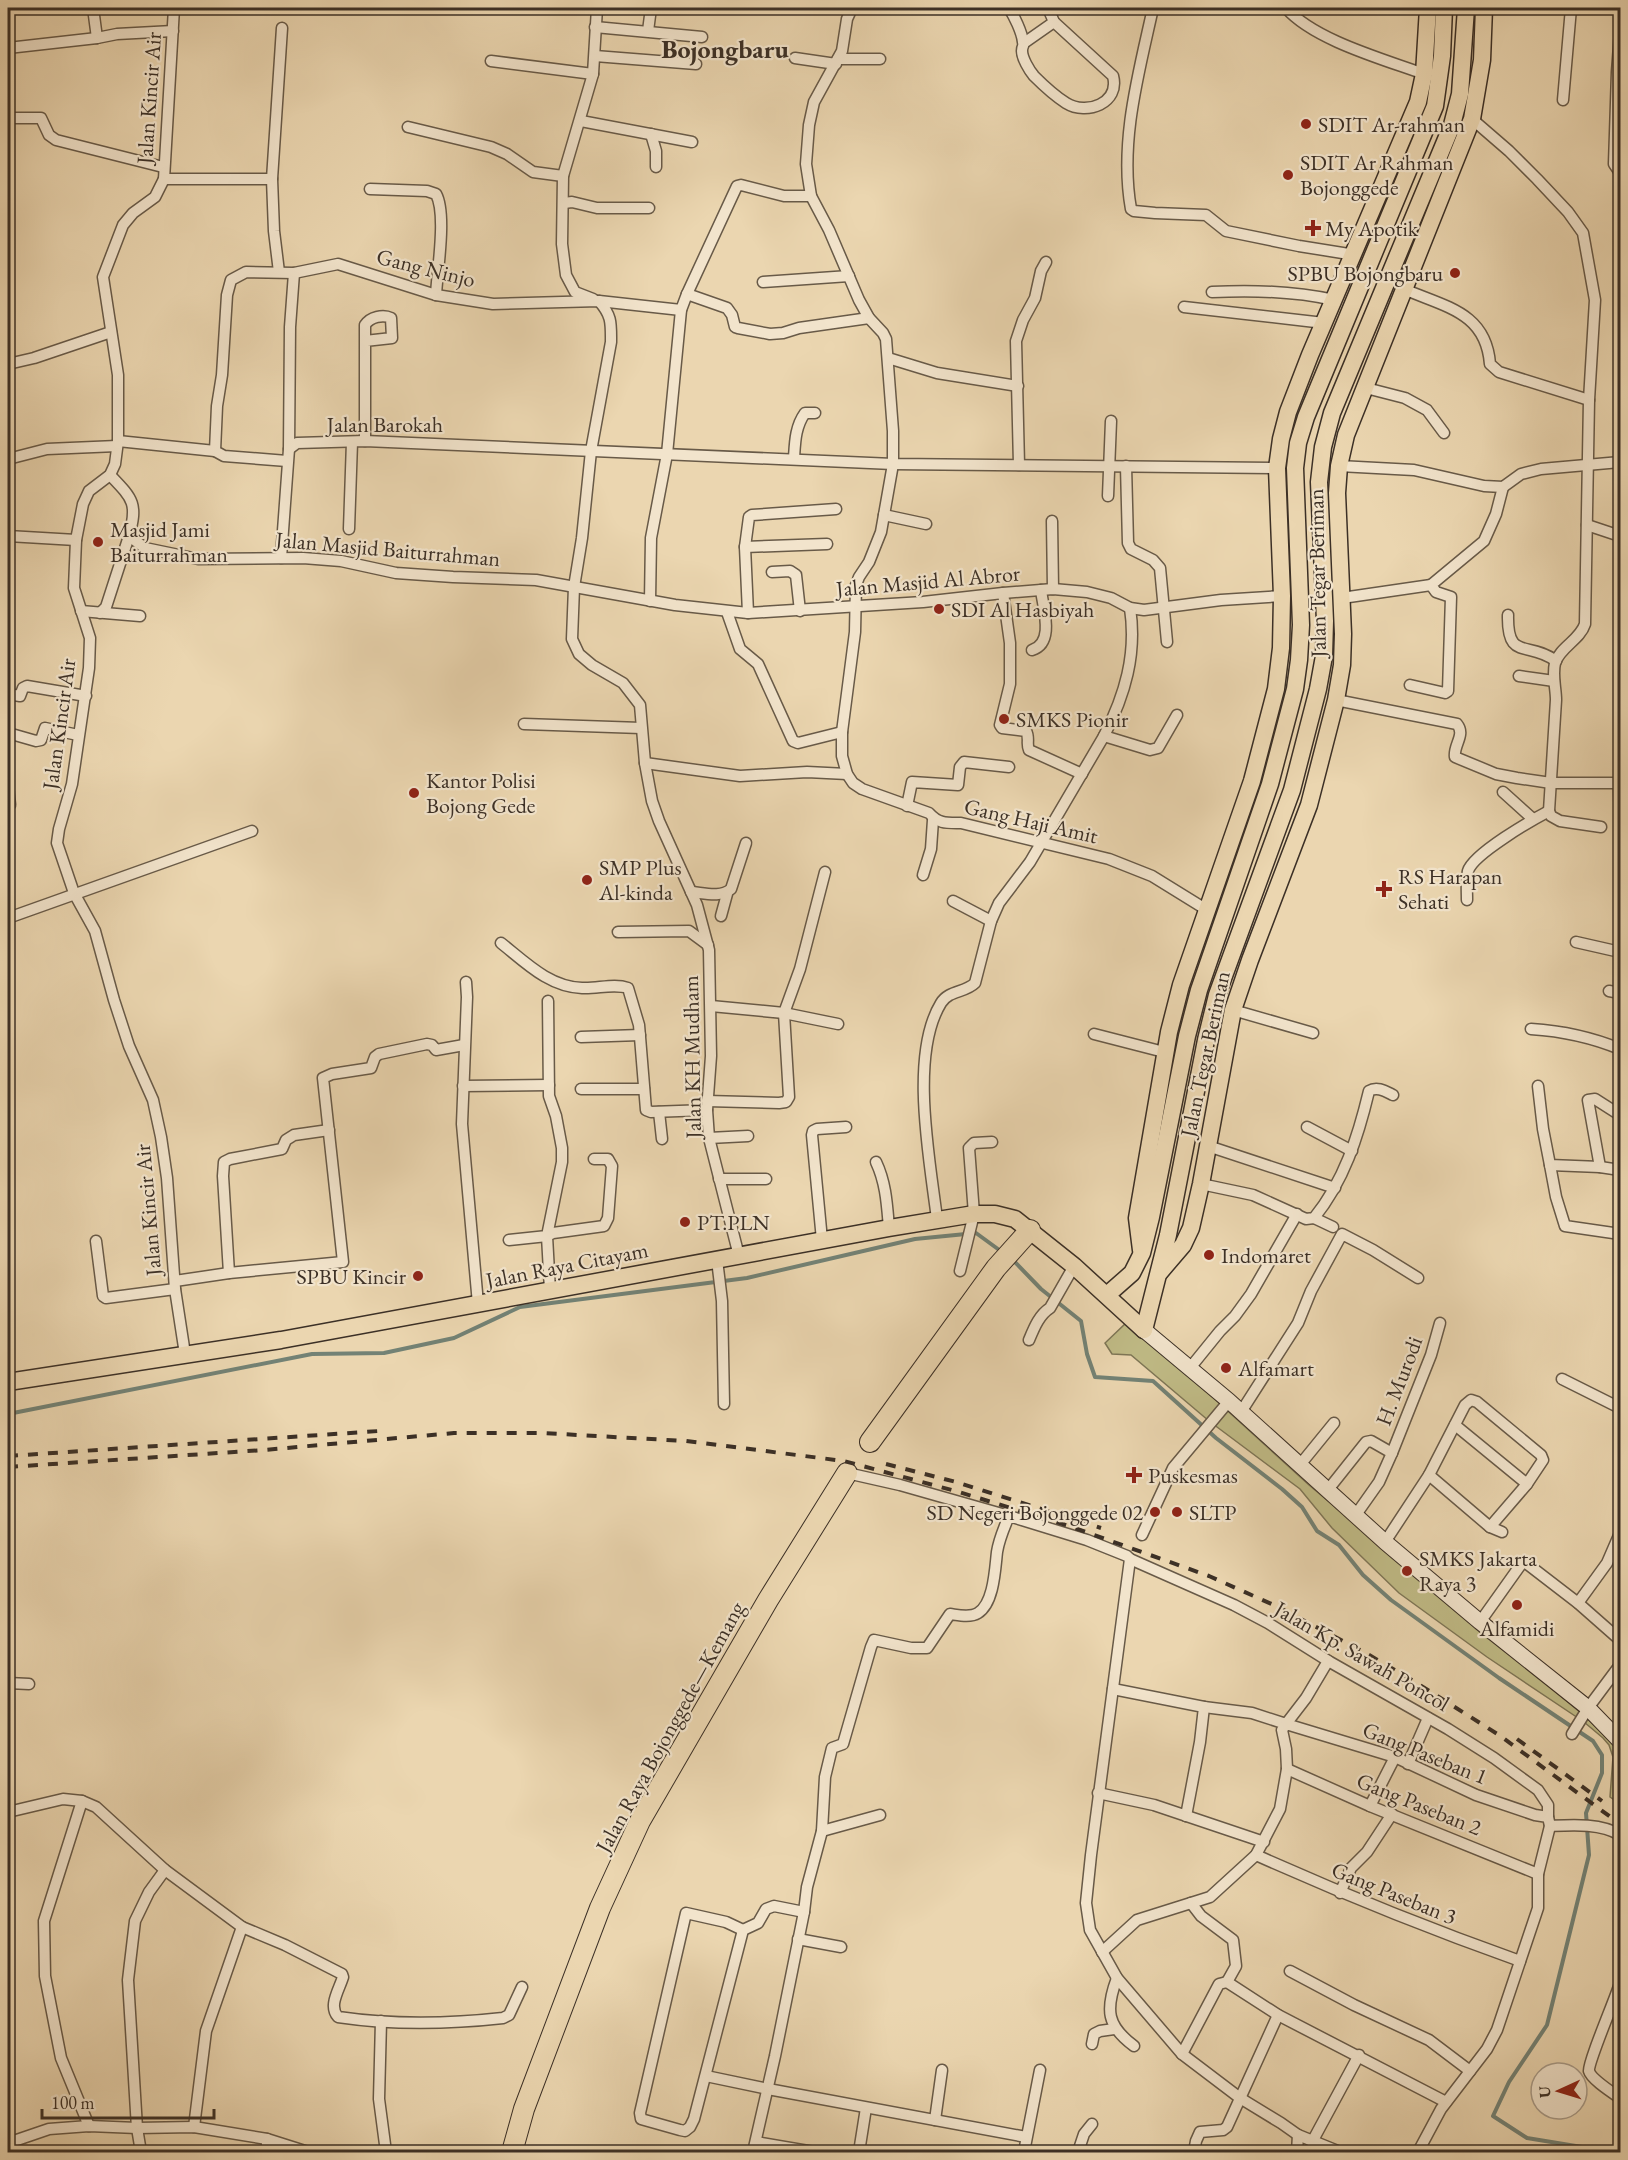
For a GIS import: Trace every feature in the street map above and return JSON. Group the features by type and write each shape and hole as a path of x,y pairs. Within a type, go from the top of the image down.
{"highway":[{"path":"870,1442 996,1268 1030,1230"},
{"name":"Jalan Raya Bojonggede—Kemang","path":"512,2152 524,2109 596,1919 640,1821 768,1600 847,1473"}],"main road":[{"name":"Jalan Tegar Beriman","path":"1107,1295 1132,1273 1142,1253 1187,1036 1199,990 1270,784 1285,730 1298,670 1301,626 1295,494 1299,443 1306,417 1381,212 1418,102 1424,74 1428,8"},
{"name":"Jalan Tegar Beriman","path":"1157,1275 1183,1245 1191,1228 1233,1010 1309,806 1336,700 1342,665 1342,598 1337,493 1339,466 1346,435 1472,119 1480,71 1484,8"},
{"name":"Jalan Tegar Beriman","path":"1142,1253 1137,1218 1168,1032 1181,985 1252,781 1276,689 1281,648 1282,596 1277,468 1281,439 1288,412 1354,255 1381,212 1435,106 1441,64 1444,12"},
{"path":"1444,12 1466,12"},
{"name":"Jalan Tegar Beriman","path":"1144,1330 1168,1235 1217,995 1292,790 1307,736 1324,656 1325,621 1319,493 1323,447 1332,413 1452,125 1460,94 1466,12"},
{"path":"1410,225 1427,231"},
{"path":"1323,566 1339,533"},
{"path":"1285,730 1307,736"},
{"path":"1168,1032 1187,1036"},
{"path":"1206,1040 1226,1045"},
{"name":"Jalan Raya Citayam","path":"8,1382 281,1340 550,1290 718,1267 739,1256 822,1240 937,1219 973,1220 995,1214 1015,1219 1030,1230 1074,1266 1144,1330"},
{"path":"1144,1330 1241,1412 1385,1542 1588,1708 1620,1741"}],"street":[{"path":"93,8 97,38"},
{"name":"Jalan Kincir Air","path":"174,8 164,173 155,196 123,225 103,277 118,375 118,444 111,475 89,492 83,504 76,540 74,588 90,638 89,668 72,784 57,843 74,893 95,931 126,1036 153,1100 167,1178 175,1285 185,1354"},
{"path":"597,8 593,74 563,176 562,244 566,274 575,292 599,301 681,310"},
{"path":"648,31 651,8"},
{"path":"645,763 740,776 807,772 847,774 842,756 842,732 855,632 856,585 875,547 884,515 893,464 888,358 883,333 869,318 812,196 807,164 809,125 814,102 842,51 847,20 852,8"},
{"path":"1009,8 1024,44 1023,57 1033,74 1066,103 1083,108 1095,107 1103,103 1110,98 1113,90 1113,76 1054,22 1048,8"},
{"path":"1153,8 1130,119 1131,209 1206,216 1226,231 1354,255"},
{"path":"1286,8 1309,26 1332,38 1424,74"},
{"path":"1563,100 1570,8"},
{"path":"1024,44 1054,22"},
{"path":"595,27 702,37"},
{"path":"279,272 274,231 272,179 282,28"},
{"path":"8,48 117,34 173,31"},
{"path":"1620,32 1614,164 1620,173"},
{"path":"595,56 696,63"},
{"path":"795,58 837,62 879,59"},
{"path":"491,61 593,74"},
{"path":"8,118 41,118 49,135 57,140 164,173 272,179"},
{"path":"1472,119 1537,179 1568,212 1583,233 1595,300 1589,400 1585,624 1582,634 1567,646 1556,661 1549,811 1551,816 1560,821 1601,827"},
{"path":"580,121 692,142"},
{"path":"408,128 491,147 507,154 533,172 563,176"},
{"path":"651,134 656,151 656,166"},
{"path":"650,601 651,537 667,454 681,310 687,294 737,186 741,185 784,196 812,196"},
{"path":"370,189 427,191 436,194 439,200 440,233 436,295"},
{"path":"564,203 572,202 597,208 649,208"},
{"path":"1019,465 1016,341 1023,320 1035,298 1039,276 1046,262"},
{"name":"Gang Ninjo","path":"215,452 227,295 231,280 246,272 294,273 338,264 436,295 493,304 599,301"},
{"path":"281,558 289,449 290,327 294,273"},
{"path":"763,282 849,276"},
{"path":"1404,289 1470,318 1481,330 1490,355 1490,364 1499,372 1589,400"},
{"path":"1212,292 1249,290 1317,296 1334,300"},
{"path":"687,294 726,308 732,315 735,327 770,334 869,318"},
{"path":"574,587 582,538 591,451 611,342 609,313 599,301"},
{"path":"1184,307 1324,323"},
{"path":"8,364 111,332"},
{"path":"364,441 365,341"},
{"path":"888,358 937,373 1018,386"},
{"path":"1366,388 1405,398 1427,410 1444,433"},
{"path":"794,458 796,433 800,420 805,413 816,413"},
{"path":"1108,496 1111,421"},
{"name":"Jalan Barokah","path":"289,449 297,443 364,441 893,464 1277,468"},
{"path":"350,529 352,442"},
{"path":"8,459 47,449 118,444 287,461"},
{"path":"1339,466 1413,470 1484,486 1503,487 1521,474 1541,469 1620,462"},
{"path":"1126,466 1128,543 1131,549 1153,560 1160,568 1167,642"},
{"path":"99,613 106,607 134,519 134,505 111,475"},
{"path":"1342,598 1431,585 1484,541 1496,514 1503,487"},
{"path":"748,613 745,547 749,520 752,515 836,509"},
{"path":"884,515 926,524"},
{"path":"1052,521 1053,589"},
{"path":"1587,525 1620,536"},
{"path":"8,536 76,540"},
{"name":"Jalan Masjid Baiturrahman","path":"129,536 145,548 198,559 281,558 341,561 396,573 536,580 574,587"},
{"path":"745,547 827,544"},
{"path":"772,572 790,571 796,575 800,611"},
{"path":"1410,685 1445,693 1448,691 1450,597 1436,592 1431,585"},
{"name":"Jalan Masjid Al Abror","path":"574,587 650,601 748,613 923,602 1053,589 1087,592 1112,598 1130,608 1164,609 1221,600 1282,596"},
{"name":"Jalan KH Mudham","path":"574,587 572,639 575,648 585,660 623,683 640,705 645,763 652,801 697,905 709,948 711,1006 711,1056 707,1106 709,1138 739,1256"},
{"path":"1032,650 1039,648 1046,634 1041,590"},
{"path":"1003,593 1010,643 1010,684 1000,725 1002,728 1026,731 1029,736 1027,747 1029,750 1082,774"},
{"path":"937,1219 927,1130 925,1055 929,1033 942,1001 953,992 969,989 975,983 991,921 999,903 1030,862 1104,736 1121,698 1130,666 1133,645 1130,608"},
{"path":"81,611 140,616"},
{"path":"727,612 740,649 758,664 794,741 798,743 842,732"},
{"path":"1508,615 1507,633 1510,641 1556,661"},
{"path":"1519,675 1554,681"},
{"path":"8,694 20,696 23,688 27,687 86,696"},
{"path":"1336,700 1457,724 1461,728 1461,734 1454,750 1455,757 1496,774 1551,783 1620,783 1620,822"},
{"path":"1104,736 1150,750 1158,748 1177,714"},
{"path":"524,724 550,723 641,728"},
{"path":"8,733 36,741 40,740 45,728 78,735"},
{"path":"907,806 912,782 958,785 960,767 964,762 981,762 1008,767"},
{"name":"Gang Haji Amit","path":"847,774 853,783 862,789 928,813 933,820 961,823 1109,859 1152,876 1208,910"},
{"path":"8,786 10,805"},
{"path":"1503,792 1533,819"},
{"path":"1467,900 1468,872 1471,866 1487,850 1549,811"},
{"path":"923,875 931,849 933,820"},
{"path":"8,918 252,831"},
{"path":"721,916 746,843"},
{"path":"501,943 548,980 582,988 614,986 628,988 639,1025 646,1110 659,1112 707,1106 783,1104 789,1097 784,1013 800,969 825,872"},
{"path":"691,892 727,894"},
{"path":"953,901 991,921"},
{"path":"618,932 689,932 695,934 709,948"},
{"path":"1576,942 1620,952"},
{"path":"466,982 462,1124 478,1304"},
{"path":"548,1001 549,1096 556,1116 562,1155 547,1236 550,1290"},
{"path":"711,1006 784,1013 838,1024"},
{"path":"1233,1010 1313,1033"},
{"path":"1531,1029 1561,1031 1600,1041 1620,1049"},
{"path":"1094,1034 1164,1052"},
{"path":"581,1037 640,1035"},
{"path":"96,1241 103,1296 117,1299 229,1273 343,1262 323,1083 326,1076 370,1068 378,1054 427,1044 432,1045 436,1050 464,1046"},
{"path":"463,1086 549,1085"},
{"path":"1538,1086 1543,1129 1556,1197 1565,1226 1620,1234"},
{"path":"1314,1218 1335,1188 1352,1151 1369,1091 1373,1088 1381,1089 1393,1095"},
{"path":"581,1089 644,1089"},
{"path":"1600,1167 1588,1100 1595,1099 1620,1115"},
{"path":"659,1112 662,1139"},
{"path":"822,1240 812,1135 817,1129 846,1127"},
{"path":"1306,1127 1352,1151"},
{"path":"229,1273 224,1162 282,1149 286,1140 294,1135 329,1130"},
{"path":"709,1138 748,1136"},
{"path":"960,1272 973,1220 969,1148 974,1143 992,1142"},
{"path":"1208,1146 1335,1188"},
{"path":"509,1240 604,1226 608,1218 612,1166 608,1159 594,1159"},
{"path":"876,1162 884,1187 889,1228"},
{"path":"1550,1165 1620,1170"},
{"path":"719,1179 766,1179"},
{"path":"1201,1184 1253,1195 1310,1220 1314,1218 1333,1227"},
{"path":"1190,1368 1220,1331 1235,1317 1251,1294 1297,1214"},
{"path":"1241,1412 1298,1323 1311,1291 1342,1234 1418,1278"},
{"path":"1029,1340 1043,1312 1050,1308 1074,1266"},
{"path":"718,1267 722,1301 724,1404"},
{"name":"H. Murodi","path":"1355,1516 1379,1482 1392,1453 1431,1354 1440,1323"},
{"path":"1562,1379 1620,1408"},
{"path":"1142,1535 1173,1468 1228,1401"},
{"path":"1385,1542 1429,1475 1468,1401 1477,1402 1541,1455 1542,1462 1527,1484 1490,1527"},
{"path":"1299,1466 1334,1423"},
{"path":"1455,1425 1527,1484"},
{"name":"H. Murodi","path":"1327,1491 1366,1442 1371,1441 1392,1453"},
{"name":"Jalan Kp. Sawah Poncol","path":"847,1473 900,1485 1087,1540 1234,1605 1494,1758 1538,1790 1548,1805 1549,1821"},
{"path":"1429,1475 1490,1527 1502,1532"},
{"path":"814,2152 755,2147 804,1912 807,1887 822,1832 825,1777 832,1748 843,1744 874,1640 911,1648 927,1648 950,1614 969,1616 978,1613 989,1596 996,1569 997,1552 1008,1516"},
{"path":"1578,1603 1607,1563 1620,1533"},
{"path":"1130,1559 1098,1793 1086,1904 1090,1930 1118,1978 1182,2054 1240,2098 1298,2135 1340,2152"},
{"path":"1480,1622 1522,1563 1526,1563 1578,1603 1620,1640"},
{"path":"1102,1952 1137,1920 1210,1897 1257,1855 1280,1809 1287,1769 1282,1730 1306,1698 1328,1660"},
{"path":"1572,1734 1620,1665"},
{"path":"8,1683 29,1684"},
{"name":"Gang Paseban 1","path":"1113,1689 1204,1707 1252,1713 1395,1757 1476,1795 1549,1821 1599,1828 1614,1831 1620,1835"},
{"path":"1186,1816 1204,1707"},
{"path":"1408,1764 1428,1718"},
{"path":"1370,1806 1395,1757"},
{"name":"Gang Paseban 2","path":"1287,1769 1370,1806 1538,1874"},
{"path":"1098,1793 1154,1805 1264,1842"},
{"path":"8,1812 63,1799 82,1801 96,1807 165,1870 242,1927 285,1945 342,1974 333,2006 338,2017 432,2022 503,2018 509,2015 522,1987"},
{"path":"82,1801 45,1921 45,1976 61,2058 89,2126"},
{"path":"1340,1893 1351,1868 1367,1852 1392,1814"},
{"path":"822,1832 880,1815"},
{"path":"1418,2152 1446,2102 1487,2049 1497,2030 1538,1908 1538,1874 1549,1821"},
{"name":"Gang Paseban 3","path":"1257,1855 1340,1893 1423,1927 1520,1962"},
{"path":"141,2152 137,2128 128,1980 135,1921 149,1892 165,1870"},
{"path":"1182,2054 1219,1984 1227,1982 1236,1966 1233,1940 1201,1916 1191,1903"},
{"path":"743,1930 758,1923 766,1909 774,1906 804,1912"},
{"path":"686,1913 726,1922 743,1930 706,2076 690,2127 685,2131 642,2119 640,2114 686,1913"},
{"path":"194,2127 206,2031 242,1927"},
{"path":"798,1940 841,1947"},
{"path":"1290,1971 1354,2005 1429,2040 1470,2071"},
{"path":"1118,1978 1112,1992 1110,2008 1114,2029 1134,2046"},
{"path":"1227,1982 1278,2015 1446,2102"},
{"path":"1620,1983 1589,2070 1592,2076 1620,2098"},
{"path":"1194,2152 1200,2132 1223,2130 1227,2127 1278,2015"},
{"path":"381,2021 379,2099 386,2152"},
{"path":"1092,2044 1096,2032 1114,2029"},
{"path":"1312,2142 1359,2055"},
{"path":"935,2120 942,2070"},
{"path":"1024,2152 1040,2070"},
{"path":"706,2076 768,2090 1026,2137"},
{"path":"858,2152 866,2108"},
{"path":"1078,2152 1084,2134 1092,2124"},
{"path":"8,2143 49,2129 89,2126 194,2127 267,2139 308,2152"},
{"path":"1297,2152 1298,2135"},
{"path":"267,2139 267,2152"}],"shaded area":[{"path":"1130,1322 1309,1485 1620,1748 1620,1804 1610,1797 1613,1757 1609,1745 1603,1738 1584,1722 1487,1657 1399,1593 1332,1528 1300,1489 1209,1421 1131,1355 1112,1354 1105,1343"}],"waterway":[{"path":"8,1414 312,1354 384,1353 454,1338 520,1307 747,1278 915,1239 976,1233 1002,1252"},
{"path":"1011,1258 1041,1289 1081,1321 1087,1354 1095,1377 1153,1381 1216,1438 1302,1507 1317,1531 1339,1545 1363,1575 1391,1600 1499,1678 1593,1741 1602,1755 1602,1773 1586,1813 1589,1855 1547,2025 1509,2082 1493,2116 1527,2138 1588,2148 1595,2152"}],"railway":[{"path":"8,1456 379,1431"},
{"path":"8,1467 264,1450 454,1433 542,1433 686,1441 844,1461 959,1492 1069,1526 1209,1576 1276,1606 1364,1652 1499,1735 1620,1824"},
{"path":"886,1464 956,1482 1101,1528"},
{"path":"1517,1739 1602,1801"}],"place":[{"name":"SDIT Ar-rahman","path":"1306,124"},
{"name":"SDIT Ar Rahman Bojonggede","path":"1288,175"},
{"name":"My Apotik","path":"1313,228"},
{"name":"SPBU Bojongbaru","path":"1455,273"},
{"name":"Masjid Jami Baiturrahman","path":"98,542"},
{"name":"SDI Al Hasbiyah","path":"939,609"},
{"name":"SMKS Pionir","path":"1004,719"},
{"name":"Kantor Polisi Bojong Gede","path":"414,793"},
{"name":"SMP Plus Al-kinda","path":"587,880"},
{"name":"RS Harapan Sehati","path":"1384,889"},
{"name":"PT.PLN","path":"685,1222"},
{"name":"Indomaret","path":"1209,1255"},
{"name":"SPBU Kincir","path":"418,1276"},
{"name":"Alfamart","path":"1226,1368"},
{"name":"Puskesmas","path":"1134,1475"},
{"name":"SD Negeri Bojonggede 02","path":"1155,1512"},
{"name":"SLTP","path":"1177,1512"},
{"name":"SMKS Jakarta Raya 3","path":"1407,1571"},
{"name":"Alfamidi","path":"1517,1605"}],"district":[{"name":"Bojongbaru","path":"725,49"}]}
